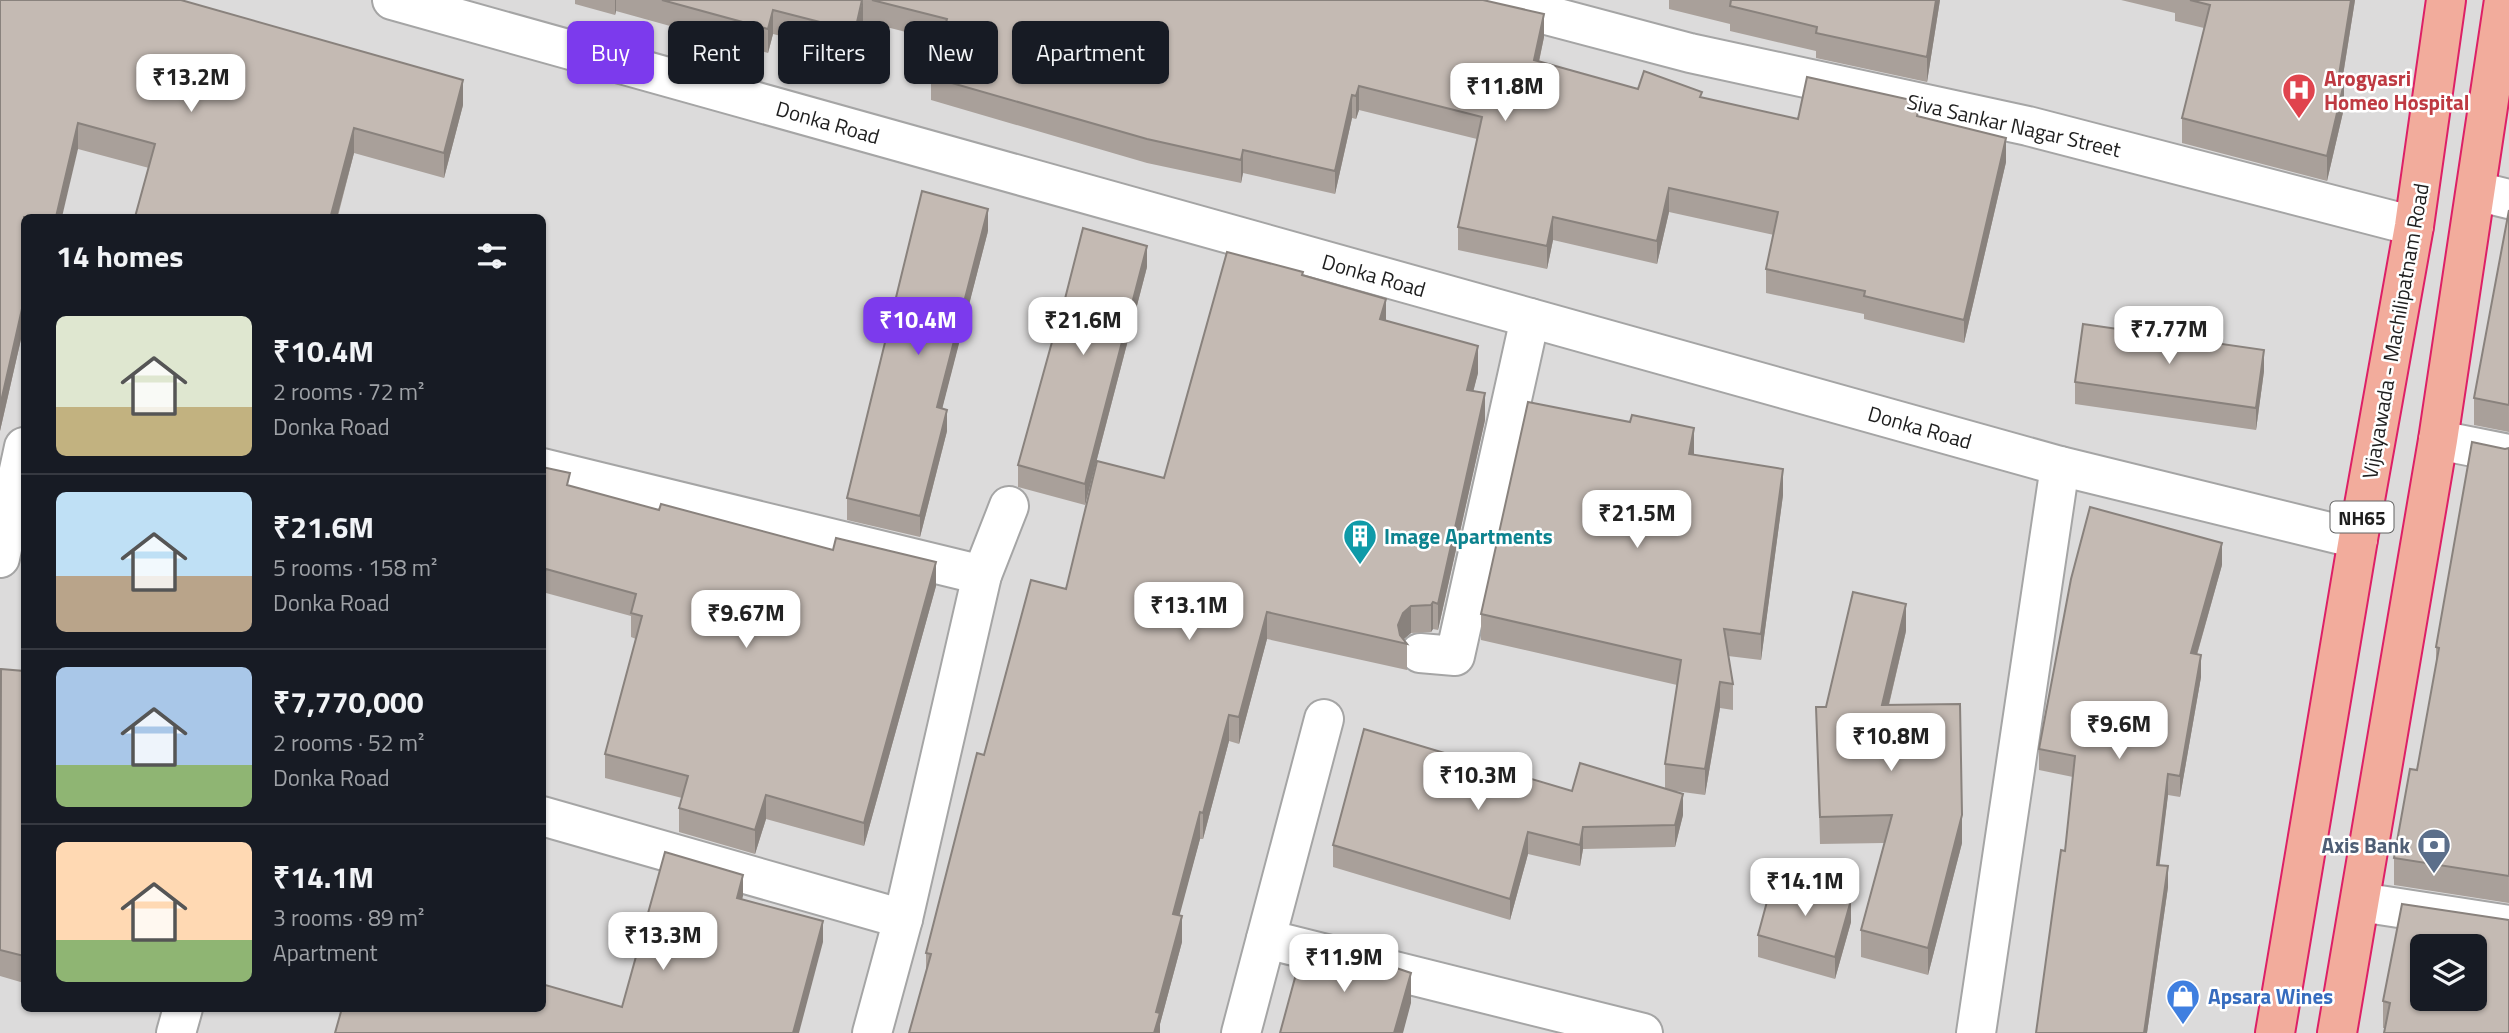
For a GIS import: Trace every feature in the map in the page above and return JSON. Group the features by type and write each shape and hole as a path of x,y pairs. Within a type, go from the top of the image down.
{"highway":[{"name":"Vijayawada - Machilipatnam Road","path":"2275,1033 2414,226 2446,0"},
{"name":"NH65","path":"2337,1033 2438,440 2492,195 2504,0"},
{"path":"2421,180 2492,195"}],"street":[{"name":"Donka Road","path":"392,0 472,11 1530,318 2060,466 2358,539"},
{"name":"Siva Sankar Nagar Street","path":"1490,0 1690,53 2028,125 2414,226"},
{"path":"1420,653 1455,656 1530,318"},
{"path":"2438,440 2509,454"},
{"path":"0,558 21,461"},
{"path":"1976,1033 2060,466"},
{"path":"546,469 982,575"},
{"path":"872,1033 902,919 982,575 1009,506"},
{"path":"1241,1033 1324,719"},
{"path":"546,817 902,919"},
{"path":"2360,902 2509,925"},
{"path":"1266,939 1643,1033"},
{"path":"176,1033 182,1012"}],"shaded area":[{"path":"0,0 2509,0 2509,1033 0,1033"}],"building":[{"path":"0,0 181,0 463,80 444,153 354,128 331,214 136,214 155,144 78,123 57,214 21,214 21,313 0,406"},
{"path":"662,0 862,0 857,21 816,21 773,10 768,29 764,28 764,21 739,21"},
{"path":"872,0 1483,0 1544,14 1534,60 1638,89 1644,71 1702,92 1700,97 1798,119 1807,77 1920,102 1917,116 2006,138 1964,320 1864,296 1865,291 1766,269 1778,212 1669,188 1657,241 1553,217 1547,246 1458,227 1482,117 1359,86 1356,96 1352,95 1335,171 1243,150 1241,160 1147,139 955,84 998,84 998,21 947,19"},
{"path":"1731,0 1936,0 1927,57 1816,33 1817,27 1730,6"},
{"path":"2190,0 2351,0 2338,81 2344,83 2327,156 2182,118 2210,5"},
{"path":"922,191 988,209 937,407 947,410 920,516 847,498"},
{"path":"2509,210 2509,405 2474,398"},
{"path":"1083,228 1147,246 1085,484 1018,465 1054,342"},
{"path":"1227,252 1303,272 1302,275 1386,299 1380,319 1478,346 1467,390 1485,393 1438,604 1433,602 1431,605 1411,606 1403,613 1398,625 1400,635 1407,644 1267,612 1239,717 1229,715 1203,813 1200,812 1173,914 1182,916 1156,1012 1160,1013 1154,1033 909,1033 931,954 926,953 977,753 984,755 1031,580 1066,589 1097,461 1164,478"},
{"path":"2083,324 2264,350 2256,408 2075,382"},
{"path":"1528,402 1630,422 1632,415 1694,428 1689,454 1783,469 1761,634 1724,629 1733,684 1720,682 1705,769 1665,764 1681,660 1481,614"},
{"path":"2472,442 2509,448 2509,876 2394,858 2410,769 2417,770"},
{"path":"546,468 570,473 567,485 659,510 661,504 833,550 836,538 936,562 864,823 766,795 755,830 679,808 688,776 605,754 642,616 631,613 636,594 546,569"},
{"path":"2090,507 2222,543 2191,653 2201,655 2180,776 2168,774 2157,865 2168,866 2144,1033 2036,1033 2061,850 2065,851 2075,756 2039,749 2071,579"},
{"path":"1853,592 1906,604 1882,705 1960,704 1962,815 1928,948 1861,930 1892,815 1820,817 1816,707 1826,707"},
{"path":"1,669 21,671 21,955 0,950"},
{"path":"1364,729 1572,791 1580,763 1683,794 1675,825 1583,827 1580,845 1528,832 1510,899 1333,845"},
{"path":"665,852 743,875 737,898 823,921 793,1033 335,1033 341,1012 546,1012 546,985 622,1007"},
{"path":"1772,883 1789,883 1851,900 1835,957 1758,935"},
{"path":"2402,904 2509,920 2509,1033 2384,1033 2390,1003 2383,1001"},
{"path":"1305,941 1411,973 1394,1033 1280,1033"}],"place":[{"name":"Arogyasri Homeo Hospital","path":"2299,120"},
{"name":"Image Apartments","path":"1360,566"},
{"name":"Axis Bank","path":"2434,875"},
{"name":"Apsara Wines","path":"2183,1026"}]}
